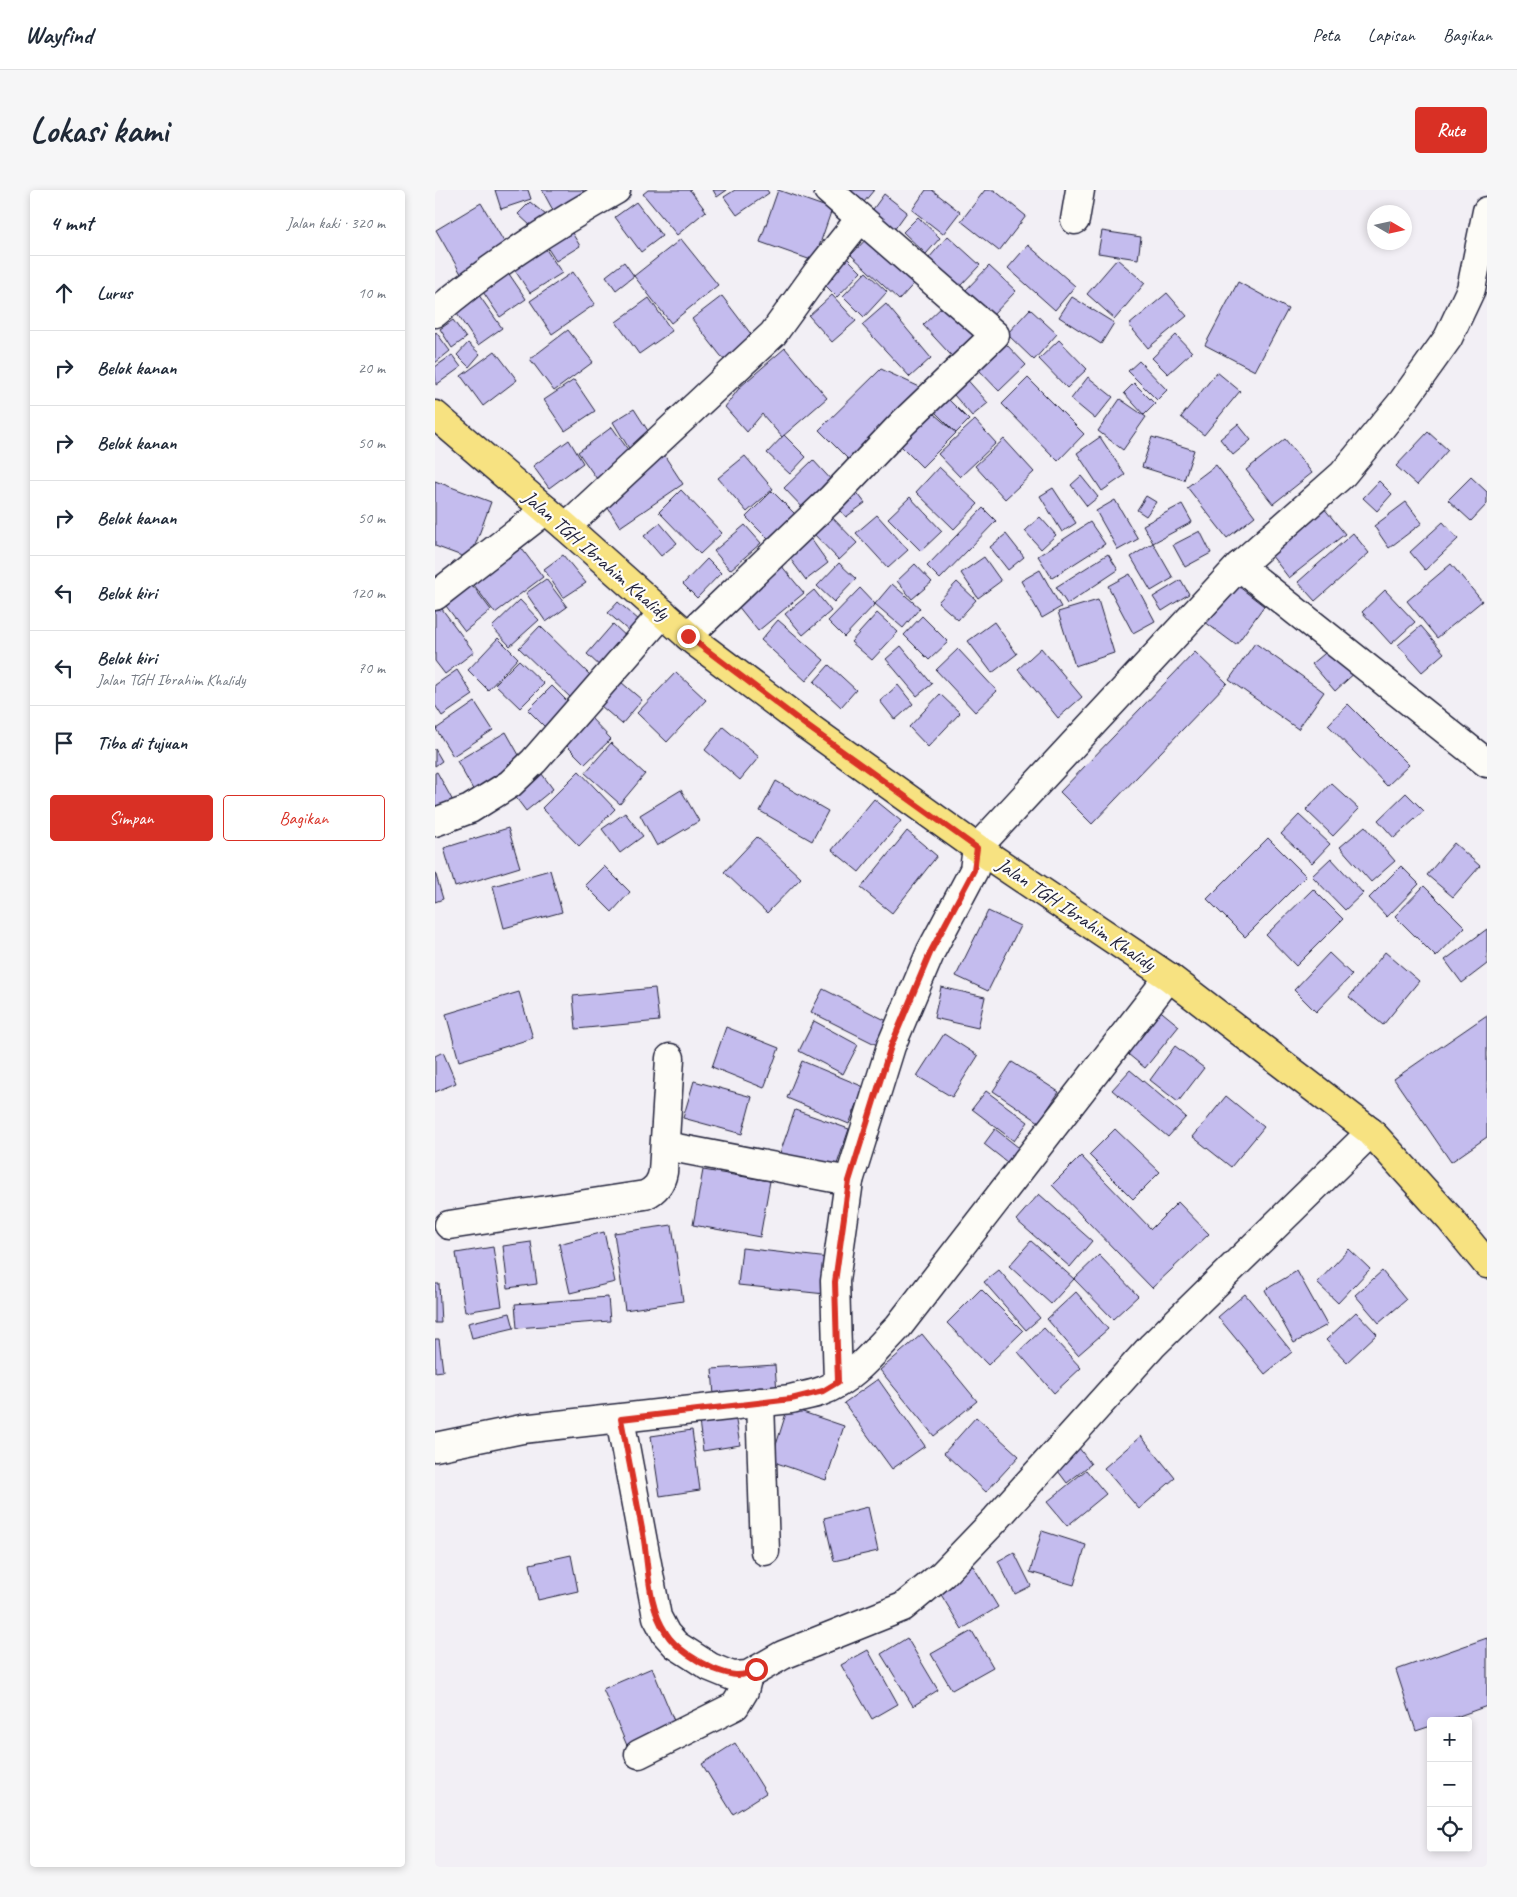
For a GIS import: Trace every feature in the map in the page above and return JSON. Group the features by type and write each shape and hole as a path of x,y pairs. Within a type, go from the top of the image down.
{"main road":[{"name":"Jalan TGH Ibrahim Khalidy","path":"435,415 688,636 807,726 977,848 1169,977 1371,1132 1450,1219 1487,1264"}],"street":[{"path":"435,313 487,272 556,224 616,190"},
{"path":"688,636 833,498 903,423 995,335 828,190"},
{"path":"1075,220 1079,190"},
{"path":"838,1382 835,1282 849,1181 891,1046 931,951 974,870 977,848 1239,566 1343,474 1403,401 1447,338 1471,289 1487,211"},
{"path":"435,596 556,519 773,334 817,273 860,219"},
{"path":"1239,566 1487,763"},
{"path":"435,822 470,809 510,784 534,762 663,613"},
{"path":"435,1448 522,1429 791,1399 823,1391 838,1382 852,1372 898,1326 1169,977"},
{"path":"449,1225 645,1195 655,1189 662,1179 666,1146 671,1058"},
{"path":"621,1419 657,1617 666,1634 676,1645 710,1667 732,1676 748,1675 783,1655 903,1607 922,1593 996,1519 1152,1346 1371,1132"},
{"path":"666,1146 849,1181"},
{"path":"760,1402 765,1551"},
{"path":"639,1754 735,1706 744,1691 748,1675"}],"building":[{"path":"495,190 528,190 531,199 501,209"},
{"path":"542,190 583,190 585,195 554,212"},
{"path":"648,190 690,190 706,211 677,235 643,194"},
{"path":"713,190 727,190 717,197"},
{"path":"735,190 767,190 769,193 737,215 724,197"},
{"path":"778,190 832,209 814,261 760,242"},
{"path":"850,190 874,190 864,202"},
{"path":"926,190 932,190 960,212 943,234 912,210"},
{"path":"985,190 994,190 1026,216 999,251 961,221"},
{"path":"884,194 907,212 894,230 871,212"},
{"path":"530,202 546,215 533,228 518,214"},
{"path":"636,202 662,236 641,252 615,217"},
{"path":"481,203 510,252 464,279 436,230"},
{"path":"918,217 940,238 926,254 903,232"},
{"path":"566,223 580,246 556,261 541,238"},
{"path":"1102,231 1141,237 1138,259 1098,253"},
{"path":"871,234 918,279 899,300 851,255"},
{"path":"948,236 980,265 960,286 929,258"},
{"path":"681,239 718,285 671,323 634,276"},
{"path":"541,242 562,273 530,293 510,263"},
{"path":"1028,245 1075,286 1055,310 1008,268"},
{"path":"841,252 861,272 837,297 817,277"},
{"path":"1117,259 1145,283 1115,319 1087,294"},
{"path":"624,262 634,276 616,290 606,276"},
{"path":"989,266 1016,291 990,318 964,292"},
{"path":"505,268 526,299 500,317 479,286"},
{"path":"573,272 595,304 552,334 530,301"},
{"path":"866,272 887,292 864,317 843,296"},
{"path":"1238,282 1288,309 1255,371 1205,345"},
{"path":"476,291 502,328 478,345 453,308"},
{"path":"1167,293 1187,316 1148,348 1129,325"},
{"path":"832,295 856,321 832,342 809,316"},
{"path":"722,296 757,342 728,365 692,319"},
{"path":"1072,297 1114,323 1101,344 1059,317"},
{"path":"649,298 672,331 639,354 616,322"},
{"path":"886,304 931,358 910,377 862,325"},
{"path":"945,304 983,344 960,365 923,325"},
{"path":"1030,309 1057,334 1034,360 1007,334"},
{"path":"453,320 466,338 452,348 440,329"},
{"path":"568,330 593,362 554,391 530,359"},
{"path":"435,333 450,351 435,363"},
{"path":"1176,335 1192,352 1168,374 1152,358"},
{"path":"1059,340 1087,369 1067,388 1039,359"},
{"path":"468,343 480,354 469,367 457,355"},
{"path":"1005,343 1026,365 999,391 978,369"},
{"path":"785,348 827,398 782,437 762,414 747,432 725,407 740,387"},
{"path":"495,351 517,380 483,406 461,376"},
{"path":"452,355 461,367 436,385 435,367"},
{"path":"1139,361 1167,390 1157,400 1128,371"},
{"path":"881,369 924,389 851,462 819,430"},
{"path":"1217,372 1240,391 1204,435 1181,417"},
{"path":"963,375 988,403 972,416 948,388"},
{"path":"1088,377 1113,397 1095,419 1071,399"},
{"path":"1028,378 1084,434 1058,461 1002,404"},
{"path":"574,380 595,411 565,431 544,400"},
{"path":"1134,383 1155,404 1144,415 1124,393"},
{"path":"940,391 969,420 956,433 927,404"},
{"path":"1120,399 1146,417 1123,450 1098,431"},
{"path":"926,407 956,433 922,467 894,439"},
{"path":"634,409 652,437 630,450 613,422"},
{"path":"975,420 996,443 960,477 938,454"},
{"path":"1238,424 1251,440 1233,455 1220,439"},
{"path":"612,427 631,454 597,479 578,452"},
{"path":"1428,432 1448,450 1417,485 1396,466"},
{"path":"784,435 806,457 790,474 767,453"},
{"path":"1100,437 1125,475 1102,491 1077,453"},
{"path":"1152,437 1194,450 1184,480 1142,467"},
{"path":"1004,439 1034,472 1005,499 975,466"},
{"path":"1285,439 1312,473 1273,504 1246,470"},
{"path":"569,440 583,463 549,488 533,466"},
{"path":"664,455 683,484 620,527 601,497"},
{"path":"745,456 773,489 747,512 718,478"},
{"path":"813,460 835,484 806,511 784,488"},
{"path":"1216,465 1255,516 1227,538 1187,487"},
{"path":"939,467 978,504 954,529 916,492"},
{"path":"1081,476 1098,497 1087,506 1071,485"},
{"path":"1471,477 1487,492 1487,504 1471,521 1448,500"},
{"path":"435,481 491,502 470,559 435,546"},
{"path":"1379,481 1392,494 1377,511 1363,498"},
{"path":"852,486 865,503 846,517 833,501"},
{"path":"1053,488 1076,523 1062,532 1040,496"},
{"path":"681,490 722,533 700,554 659,512"},
{"path":"772,491 797,516 771,542 746,517"},
{"path":"1146,496 1156,502 1146,516 1137,510"},
{"path":"910,497 942,531 921,551 888,518"},
{"path":"1115,500 1138,539 1118,550 1096,511"},
{"path":"1319,502 1345,534 1289,578 1264,546"},
{"path":"1406,502 1422,523 1389,548 1374,526"},
{"path":"1182,504 1192,522 1153,543 1143,525"},
{"path":"983,508 996,521 940,579 927,566"},
{"path":"829,514 857,543 839,560 811,531"},
{"path":"877,515 908,550 888,568 856,533"},
{"path":"1040,517 1056,535 1041,549 1025,531"},
{"path":"1090,522 1105,544 1052,578 1038,556"},
{"path":"1443,522 1458,539 1425,570 1410,552"},
{"path":"660,523 677,543 661,556 644,536"},
{"path":"745,525 761,543 730,570 714,551"},
{"path":"1200,531 1211,553 1185,567 1173,545"},
{"path":"806,532 828,563 806,580 783,549"},
{"path":"1353,533 1369,553 1315,601 1298,582"},
{"path":"1006,534 1024,557 1008,570 990,547"},
{"path":"1153,543 1173,578 1151,591 1131,557"},
{"path":"519,545 543,577 495,613 471,581"},
{"path":"1108,554 1118,570 1067,604 1056,587"},
{"path":"563,555 586,583 563,598 544,569"},
{"path":"984,557 1001,581 978,598 961,573"},
{"path":"707,559 721,573 697,598 683,584"},
{"path":"839,563 856,579 834,602 817,586"},
{"path":"780,564 804,593 758,631 734,601"},
{"path":"915,564 932,582 912,599 897,581"},
{"path":"1451,564 1482,601 1437,638 1407,601"},
{"path":"1040,570 1061,607 1042,618 1021,581"},
{"path":"1130,574 1155,621 1133,633 1108,586"},
{"path":"546,579 567,607 546,622 526,593"},
{"path":"1181,580 1189,594 1162,611 1153,597"},
{"path":"470,582 491,610 465,631 443,602"},
{"path":"957,582 976,600 958,620 938,602"},
{"path":"1234,583 1264,606 1236,645 1205,622"},
{"path":"892,584 920,608 903,628 875,604"},
{"path":"860,588 875,604 844,637 828,621"},
{"path":"814,590 831,611 803,635 785,614"},
{"path":"1385,590 1415,622 1391,644 1362,612"},
{"path":"520,600 539,620 510,646 492,627"},
{"path":"1098,600 1114,653 1075,666 1058,612"},
{"path":"618,602 646,626 637,638 608,613"},
{"path":"439,605 474,652 445,674 435,661 435,609"},
{"path":"877,613 898,632 872,660 851,642"},
{"path":"922,616 948,642 929,660 904,635"},
{"path":"778,620 824,660 806,681 761,640"},
{"path":"994,622 1017,654 992,673 968,641"},
{"path":"613,624 631,641 604,670 587,654"},
{"path":"540,626 592,677 572,699 519,648"},
{"path":"1421,626 1444,653 1422,672 1398,645"},
{"path":"498,638 518,658 488,690 468,670"},
{"path":"1255,643 1324,692 1298,729 1229,680"},
{"path":"1336,644 1358,670 1335,691 1312,664"},
{"path":"901,646 932,684 917,696 886,659"},
{"path":"1041,648 1082,697 1058,718 1018,669"},
{"path":"958,649 997,691 975,712 936,670"},
{"path":"1195,652 1227,683 1092,824 1060,792"},
{"path":"519,660 544,684 520,708 495,684"},
{"path":"829,665 856,690 841,707 814,682"},
{"path":"457,670 473,695 442,716 435,705 435,685"},
{"path":"676,672 706,700 667,742 637,713"},
{"path":"621,682 642,700 622,724 601,706"},
{"path":"898,685 913,704 895,720 880,701"},
{"path":"552,686 572,706 548,730 528,710"},
{"path":"940,694 960,713 928,747 909,727"},
{"path":"475,702 493,730 453,756 436,729"},
{"path":"1348,704 1409,765 1387,786 1328,725"},
{"path":"589,716 611,739 585,764 563,742"},
{"path":"723,727 759,757 740,780 705,750"},
{"path":"506,732 524,764 475,793 457,761"},
{"path":"611,743 645,774 620,804 585,773"},
{"path":"435,749 442,761 435,766"},
{"path":"539,770 553,789 526,811 511,791"},
{"path":"579,771 615,809 579,846 542,808"},
{"path":"437,772 454,803 435,813 435,773"},
{"path":"776,781 828,811 812,841 760,811"},
{"path":"1331,783 1359,809 1333,836 1306,810"},
{"path":"681,790 699,821 657,846 640,815"},
{"path":"1406,793 1424,811 1394,838 1378,820"},
{"path":"874,799 901,821 859,872 832,850"},
{"path":"625,813 643,836 620,853 602,829"},
{"path":"1299,815 1330,844 1312,863 1281,834"},
{"path":"1365,826 1395,861 1371,882 1340,847"},
{"path":"508,828 520,867 455,887 444,848"},
{"path":"907,831 937,856 892,913 861,888"},
{"path":"757,837 801,878 767,913 724,872"},
{"path":"1268,838 1306,876 1245,937 1207,899"},
{"path":"1454,843 1480,866 1453,897 1427,875"},
{"path":"1331,858 1363,893 1345,910 1312,876"},
{"path":"604,866 630,892 612,912 585,885"},
{"path":"1401,866 1419,884 1387,917 1369,898"},
{"path":"550,870 562,912 504,928 493,886"},
{"path":"435,872 443,899 435,902"},
{"path":"1424,886 1465,927 1436,957 1395,916"},
{"path":"1313,889 1343,919 1296,966 1266,935"},
{"path":"988,911 1020,926 988,991 956,976"},
{"path":"1487,929 1487,964 1462,983 1445,960"},
{"path":"1385,952 1419,981 1383,1025 1349,997"},
{"path":"1329,953 1352,975 1316,1012 1294,990"},
{"path":"941,987 985,997 978,1028 934,1018"},
{"path":"655,988 659,1021 576,1029 573,996"},
{"path":"823,989 891,1023 879,1046 811,1012"},
{"path":"519,992 533,1038 459,1061 446,1014"},
{"path":"1157,1008 1179,1026 1145,1068 1123,1050"},
{"path":"1487,1015 1487,1137 1451,1162 1394,1079"},
{"path":"814,1021 858,1045 843,1074 799,1051"},
{"path":"726,1027 779,1048 764,1088 712,1067"},
{"path":"944,1034 978,1056 952,1097 917,1076"},
{"path":"1175,1046 1204,1068 1178,1102 1150,1080"},
{"path":"443,1052 456,1083 435,1092 435,1056"},
{"path":"802,1061 864,1087 849,1124 787,1098"},
{"path":"1012,1062 1059,1092 1039,1122 993,1091"},
{"path":"1130,1070 1186,1117 1168,1137 1112,1090"},
{"path":"694,1081 752,1097 742,1134 683,1118"},
{"path":"986,1091 1028,1122 1014,1141 972,1109"},
{"path":"1226,1096 1264,1127 1231,1167 1193,1137"},
{"path":"795,1110 849,1129 834,1173 780,1153"},
{"path":"995,1129 1023,1151 1012,1166 984,1144"},
{"path":"1115,1129 1160,1172 1133,1199 1089,1155"},
{"path":"1081,1156 1151,1229 1178,1202 1209,1234 1152,1288 1052,1185"},
{"path":"703,1170 770,1181 760,1237 693,1225"},
{"path":"1039,1194 1092,1241 1070,1267 1016,1220"},
{"path":"672,1225 683,1301 625,1310 614,1233"},
{"path":"604,1232 615,1282 570,1293 559,1244"},
{"path":"1031,1241 1074,1279 1051,1304 1009,1266"},
{"path":"531,1242 537,1284 508,1288 503,1246"},
{"path":"493,1247 502,1306 465,1312 456,1253"},
{"path":"742,1248 829,1258 825,1294 738,1285"},
{"path":"1349,1249 1370,1269 1338,1303 1317,1283"},
{"path":"1099,1255 1138,1296 1113,1319 1074,1279"},
{"path":"999,1270 1040,1318 1026,1330 984,1282"},
{"path":"1297,1271 1327,1325 1294,1343 1265,1290"},
{"path":"1382,1271 1406,1300 1379,1323 1355,1295"},
{"path":"435,1284 439,1284 441,1323 435,1323"},
{"path":"981,1289 1023,1331 988,1365 947,1323"},
{"path":"1076,1292 1108,1329 1078,1355 1047,1319"},
{"path":"1245,1294 1292,1352 1265,1374 1218,1317"},
{"path":"608,1297 610,1321 517,1328 515,1304"},
{"path":"1356,1312 1377,1334 1347,1362 1326,1340"},
{"path":"510,1313 514,1328 472,1338 468,1323"},
{"path":"1044,1328 1081,1368 1054,1393 1018,1352"},
{"path":"922,1334 977,1401 934,1436 880,1370"},
{"path":"435,1339 439,1339 443,1371 435,1372"},
{"path":"775,1365 777,1392 714,1396 712,1369"},
{"path":"878,1379 925,1446 892,1469 844,1403"},
{"path":"788,1407 844,1426 826,1480 771,1461"},
{"path":"735,1415 740,1445 703,1451 699,1421"},
{"path":"976,1417 1019,1456 986,1492 944,1453"},
{"path":"692,1430 700,1490 660,1496 651,1436"},
{"path":"1141,1436 1175,1478 1139,1509 1104,1468"},
{"path":"1079,1448 1091,1464 1067,1483 1055,1467"},
{"path":"1086,1470 1106,1494 1067,1526 1047,1502"},
{"path":"868,1507 878,1551 834,1561 824,1518"},
{"path":"1042,1531 1086,1545 1074,1585 1030,1572"},
{"path":"1014,1552 1031,1586 1015,1594 998,1561"},
{"path":"571,1555 578,1591 538,1600 530,1564"},
{"path":"973,1566 998,1607 962,1629 937,1588"},
{"path":"972,1631 993,1667 952,1690 931,1654"},
{"path":"907,1638 938,1690 913,1706 881,1654"},
{"path":"1487,1638 1487,1706 1456,1717 1427,1717 1427,1727 1416,1731 1396,1670"},
{"path":"868,1650 898,1704 872,1719 841,1665"},
{"path":"652,1668 677,1728 628,1748 603,1689"},
{"path":"735,1743 766,1793 733,1814 702,1764"}],"route":[{"path":"688,636 807,726 977,848 974,870 931,951 891,1046 849,1181 835,1282 838,1382 823,1391 791,1399 621,1419 643,1536 652,1598 657,1617 666,1634 676,1645 710,1667 732,1676 748,1675 756,1669"}]}
